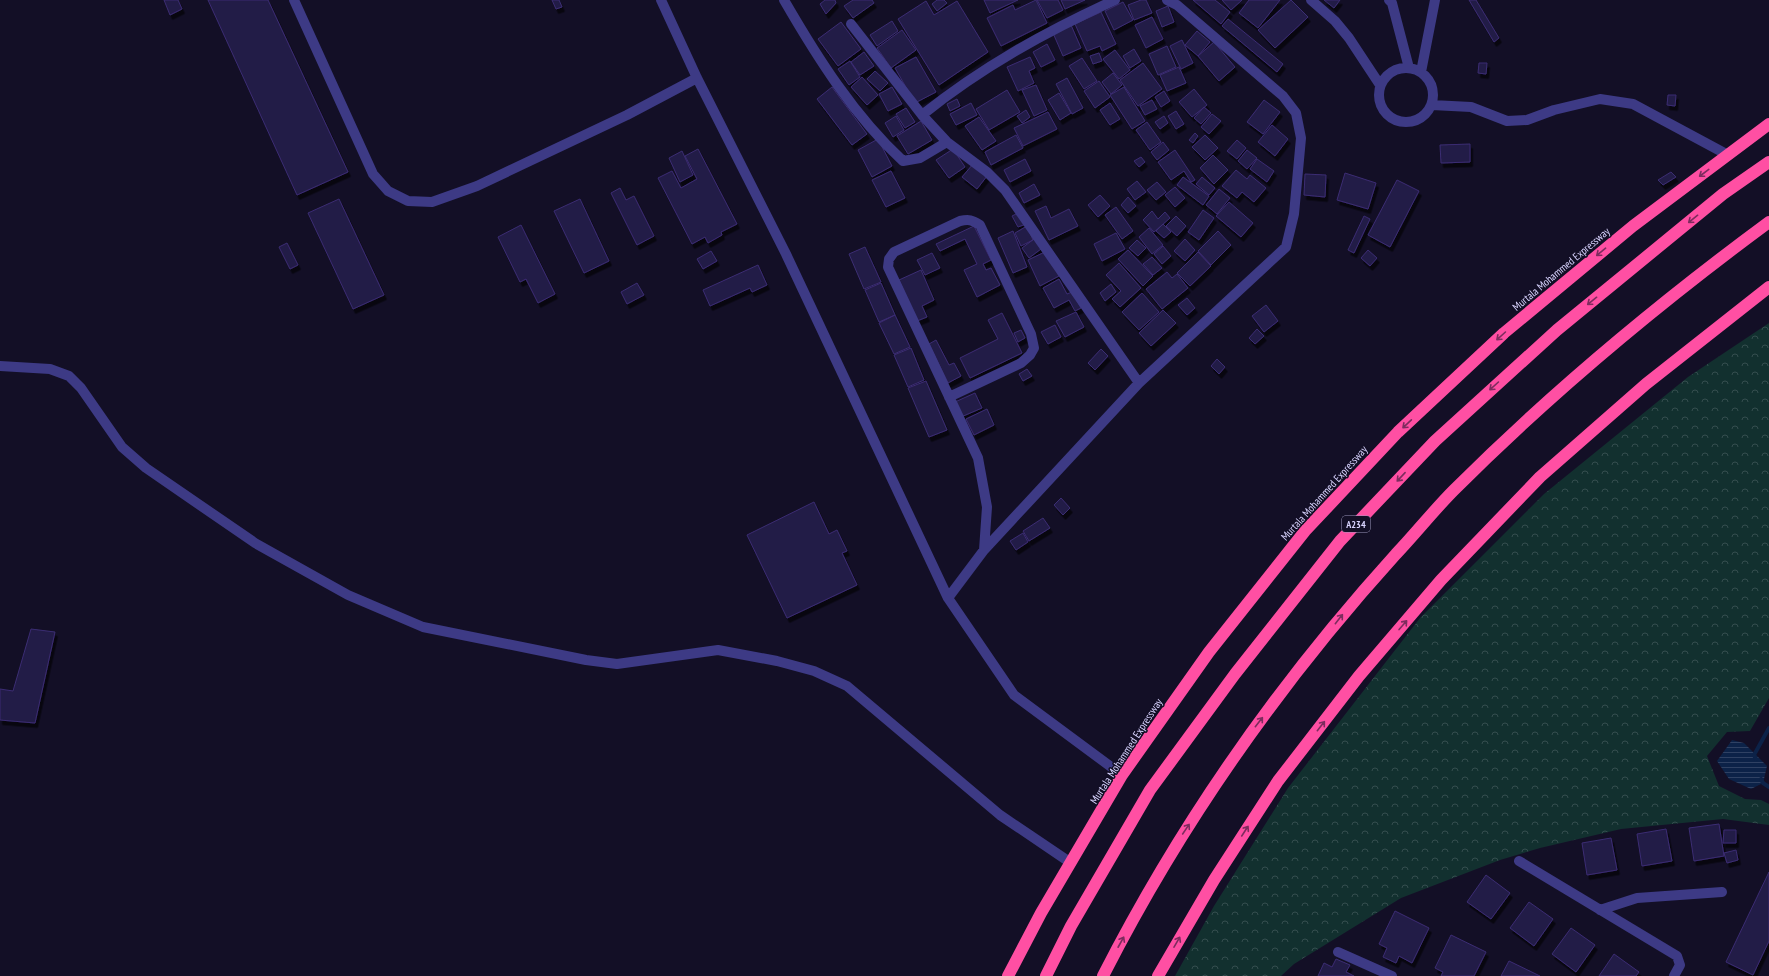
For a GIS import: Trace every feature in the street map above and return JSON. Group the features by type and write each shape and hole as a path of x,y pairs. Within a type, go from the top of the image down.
{"highway":[{"name":"Murtala Mohammed Expressway","path":"1008,976 1041,913 1122,775 1209,652 1305,531 1398,432 1504,333 1633,226 1769,124"},
{"name":"A234","path":"1046,976 1071,926 1150,790 1235,674 1340,541 1435,441 1556,330 1722,194 1769,162"},
{"path":"1103,976 1179,840 1255,726 1353,602 1454,490 1572,379 1706,269 1769,222"},
{"path":"1158,976 1214,880 1278,781 1359,676 1442,580 1540,477 1646,384 1769,287"}],"street":[{"path":"294,0 373,174 388,191 408,201 432,202 477,186 627,115 698,78"},
{"path":"661,0 698,78 786,254 948,598 1014,694 1122,775"},
{"path":"784,0 810,45 858,111 888,147 903,161 920,158 947,142"},
{"path":"922,115 958,86 1002,58 1078,17 1115,0"},
{"path":"948,598 984,550 1139,383 1286,247 1294,214 1299,173 1301,138 1296,113 1283,96 1177,6 1167,0"},
{"path":"1312,0 1335,21 1349,38 1380,86"},
{"path":"1389,0 1392,3 1409,68"},
{"path":"1421,72 1435,0"},
{"path":"851,24 922,115 947,142 987,172 1005,190 1139,383"},
{"path":"1409,68 1421,72 1429,81 1433,93 1432,105 1425,115 1415,122 1402,123 1391,118 1382,109 1378,98 1380,86 1387,75 1397,69 1409,68"},
{"path":"1432,105 1471,107 1507,121 1527,120 1554,110 1600,99 1633,104 1728,156"},
{"path":"949,397 1021,362 1030,355 1034,348 1030,334 980,225 972,220 960,221 894,252 889,259 888,267 949,397 978,458 987,507 984,550"},
{"path":"0,366 50,369 69,376 81,388 122,446 146,468 262,547 348,595 423,628 586,660 617,664 718,650 777,660 814,671 847,686 1000,815 1071,863"},
{"path":"1520,861 1677,956 1680,965 1674,976"},
{"path":"1600,910 1638,898 1722,892"},
{"path":"1338,952 1392,976"}],"green space":[{"path":"1769,323 1769,698 1750,731 1727,732 1707,756 1719,786 1745,799 1761,800 1769,804 1769,825 1723,819 1621,829 1540,848 1500,860 1401,898 1294,964 1281,976 1175,976 1214,906 1288,788 1420,618 1544,494 1688,377"}],"water":[{"path":"1732,740 1744,743 1767,766 1763,783 1751,789 1729,779 1717,761"}],"building":[{"path":"164,0 178,0 182,9 170,15"},
{"path":"208,0 268,0 348,172 297,195"},
{"path":"552,0 559,0 562,7 556,9"},
{"path":"825,0 835,0 836,3 826,14 820,4"},
{"path":"853,0 872,0 874,3 853,18 844,6"},
{"path":"937,0 944,0 947,3 937,11 932,4"},
{"path":"984,0 1018,0 990,13"},
{"path":"1036,0 1047,23 1001,46 987,18 1013,5 1015,10"},
{"path":"1037,0 1058,0 1063,10 1047,18"},
{"path":"1061,0 1085,0 1065,9"},
{"path":"1141,0 1146,0 1152,13 1134,20 1128,5"},
{"path":"1193,0 1215,0 1230,12 1221,24"},
{"path":"1222,0 1242,0 1231,10"},
{"path":"1249,0 1280,0 1258,28 1239,13"},
{"path":"1291,0 1308,17 1275,48 1258,30"},
{"path":"1324,0 1340,0 1334,8"},
{"path":"1469,0 1476,0 1499,38 1494,42"},
{"path":"926,1 934,15 957,1 988,52 939,85 898,19"},
{"path":"1123,2 1133,20 1114,30 1105,11"},
{"path":"1168,6 1174,22 1162,27 1156,11"},
{"path":"1101,12 1116,44 1102,51 1100,46 1087,51 1075,24"},
{"path":"1152,17 1163,39 1146,48 1135,25"},
{"path":"1228,19 1283,64 1277,72 1222,26"},
{"path":"892,21 898,31 877,46 870,35"},
{"path":"841,22 861,49 838,66 818,39"},
{"path":"1071,25 1081,48 1063,56 1053,33"},
{"path":"902,30 916,50 891,68 877,48"},
{"path":"1197,31 1210,42 1198,56 1185,45"},
{"path":"1182,40 1193,63 1181,69 1170,46"},
{"path":"1214,42 1235,67 1219,81 1198,56"},
{"path":"1047,44 1055,60 1041,67 1033,52"},
{"path":"1167,46 1176,67 1158,75 1149,54"},
{"path":"1134,49 1141,61 1130,68 1123,56"},
{"path":"1115,50 1130,70 1119,79 1103,59"},
{"path":"864,52 874,66 860,75 851,62"},
{"path":"1099,53 1102,61 1093,64 1090,56"},
{"path":"916,57 936,92 915,103 895,68"},
{"path":"1030,57 1035,68 1029,71 1034,83 1018,91 1007,67"},
{"path":"1082,58 1097,81 1084,89 1069,66"},
{"path":"850,61 860,77 849,85 838,69"},
{"path":"1143,63 1162,89 1138,106 1120,80"},
{"path":"1479,63 1487,63 1486,74 1478,73"},
{"path":"1179,67 1186,83 1167,91 1160,75"},
{"path":"875,71 888,83 880,91 867,79"},
{"path":"1113,73 1122,85 1111,94 1102,82"},
{"path":"862,77 878,95 867,105 851,87"},
{"path":"1067,78 1083,108 1072,114 1056,84"},
{"path":"1099,81 1110,97 1095,108 1084,91"},
{"path":"1036,85 1047,110 1034,116 1022,90"},
{"path":"832,87 867,134 852,145 817,99"},
{"path":"892,87 902,104 888,111 879,94"},
{"path":"1124,87 1145,121 1132,129 1110,95"},
{"path":"1194,89 1207,105 1192,117 1179,102"},
{"path":"1007,90 1020,112 989,130 976,109"},
{"path":"1164,91 1170,101 1161,107 1155,97"},
{"path":"1059,93 1071,113 1060,120 1048,100"},
{"path":"1668,95 1676,95 1675,106 1667,105"},
{"path":"957,99 960,106 950,111 947,104"},
{"path":"1152,100 1157,109 1145,115 1140,106"},
{"path":"1264,100 1280,112 1263,134 1247,122"},
{"path":"971,103 977,115 956,125 950,114"},
{"path":"1110,103 1120,119 1110,125 1100,110"},
{"path":"1204,107 1211,113 1201,124 1194,118"},
{"path":"906,108 915,122 905,128 896,114"},
{"path":"1026,110 1030,117 1022,123 1017,116"},
{"path":"1176,111 1184,124 1176,129 1168,116"},
{"path":"1048,112 1057,129 1023,146 1014,128"},
{"path":"1212,114 1221,121 1209,134 1201,127"},
{"path":"896,116 904,130 893,137 885,123"},
{"path":"1164,116 1168,123 1160,129 1155,122"},
{"path":"979,117 996,141 982,150 965,126"},
{"path":"921,121 932,140 908,154 897,136"},
{"path":"1147,122 1161,142 1150,150 1136,130"},
{"path":"1272,125 1288,139 1275,156 1258,142"},
{"path":"1195,133 1198,136 1193,143 1189,140"},
{"path":"1016,135 1023,148 991,165 985,152"},
{"path":"1205,135 1218,148 1205,160 1192,147"},
{"path":"878,139 892,166 872,177 858,150"},
{"path":"1237,140 1246,148 1237,159 1227,151"},
{"path":"1163,142 1169,150 1157,160 1151,152"},
{"path":"1470,144 1470,162 1441,163 1440,145"},
{"path":"698,149 737,224 721,232 722,235 708,243 705,237 692,244 658,178 672,171 681,188 697,179 685,156"},
{"path":"953,149 965,167 949,178 936,160"},
{"path":"1175,150 1195,180 1191,182 1184,171 1171,180 1158,162"},
{"path":"1247,150 1257,158 1247,169 1238,161"},
{"path":"682,151 693,175 680,182 669,158"},
{"path":"1213,155 1228,170 1214,184 1200,168"},
{"path":"1141,157 1145,162 1139,167 1134,161"},
{"path":"1025,159 1031,171 1010,182 1004,170"},
{"path":"1257,159 1274,171 1267,182 1250,169"},
{"path":"973,164 987,176 977,189 962,177"},
{"path":"1236,170 1247,179 1250,175 1266,188 1254,202 1242,192 1237,198 1222,186"},
{"path":"891,171 905,198 886,207 872,180"},
{"path":"1671,172 1676,177 1663,185 1658,180"},
{"path":"1345,173 1376,183 1368,209 1337,200"},
{"path":"1305,174 1326,175 1325,197 1304,195"},
{"path":"1183,177 1209,196 1203,205 1177,185"},
{"path":"1202,177 1215,188 1209,195 1196,184"},
{"path":"1397,180 1419,191 1390,247 1368,235"},
{"path":"1137,181 1146,192 1135,200 1127,189"},
{"path":"1157,182 1166,192 1156,200 1147,190"},
{"path":"1034,184 1040,195 1024,203 1019,193"},
{"path":"1175,187 1185,198 1175,207 1165,195"},
{"path":"620,188 626,200 634,196 654,236 637,245 611,193"},
{"path":"1219,189 1230,198 1217,214 1206,205"},
{"path":"1100,195 1110,206 1098,217 1088,205"},
{"path":"1128,197 1136,206 1128,213 1121,205"},
{"path":"339,199 384,295 353,309 308,213"},
{"path":"580,199 609,261 584,273 554,211"},
{"path":"1229,202 1253,223 1241,237 1216,216"},
{"path":"1046,206 1051,218 1069,209 1078,226 1049,240 1035,211"},
{"path":"1116,207 1133,231 1122,239 1105,215"},
{"path":"1203,210 1214,218 1199,240 1188,232"},
{"path":"1152,211 1158,219 1165,212 1170,218 1154,232 1143,220"},
{"path":"1020,212 1026,224 1018,227 1012,216"},
{"path":"1176,216 1186,226 1177,236 1166,226"},
{"path":"1364,216 1370,219 1354,253 1348,250"},
{"path":"1163,224 1171,232 1164,238 1156,231"},
{"path":"521,225 555,294 538,303 526,279 520,282 498,237"},
{"path":"974,226 991,260 983,264 986,270 991,268 1000,285 977,297 964,270 977,264 965,239 940,251 936,244"},
{"path":"1027,226 1033,240 1021,246 1015,233"},
{"path":"1149,228 1163,245 1152,254 1139,237"},
{"path":"1013,231 1027,267 1013,273 998,238"},
{"path":"1218,231 1231,245 1211,265 1198,251"},
{"path":"1116,233 1125,249 1102,261 1094,244"},
{"path":"1034,239 1041,249 1029,258 1022,248"},
{"path":"1185,239 1195,250 1185,261 1174,251"},
{"path":"1137,240 1146,248 1138,256 1129,248"},
{"path":"287,243 298,265 290,269 279,247"},
{"path":"1163,246 1171,256 1162,264 1154,254"},
{"path":"865,247 881,282 864,289 849,254"},
{"path":"1128,250 1153,276 1143,286 1118,259"},
{"path":"1368,250 1377,258 1370,266 1361,258"},
{"path":"711,251 717,261 703,269 697,259"},
{"path":"1047,251 1059,276 1040,286 1028,260"},
{"path":"1198,252 1211,266 1190,286 1177,273"},
{"path":"932,253 940,268 925,275 917,260"},
{"path":"1152,257 1162,268 1153,275 1143,264"},
{"path":"1119,263 1141,288 1120,307 1112,299 1121,291 1106,275"},
{"path":"758,265 767,285 752,292 750,288 710,306 703,290"},
{"path":"921,270 934,300 922,306 927,317 917,321 899,280"},
{"path":"1167,272 1172,278 1177,274 1188,288 1162,309 1146,289"},
{"path":"1059,279 1067,294 1072,292 1081,308 1075,311 1069,300 1054,308 1043,288"},
{"path":"637,283 644,295 627,304 621,292"},
{"path":"881,283 895,315 879,322 865,290"},
{"path":"1111,284 1116,292 1105,301 1100,293"},
{"path":"1142,293 1159,312 1139,330 1122,312"},
{"path":"1187,298 1195,308 1187,315 1178,305"},
{"path":"1266,305 1278,321 1264,332 1252,316"},
{"path":"1163,310 1176,323 1151,346 1139,333"},
{"path":"1076,312 1084,327 1065,337 1056,321"},
{"path":"1002,313 1022,353 970,378 960,358 998,339 988,320"},
{"path":"895,315 910,347 894,354 879,323"},
{"path":"1055,325 1061,337 1048,344 1041,332"},
{"path":"1257,329 1264,336 1255,344 1249,338"},
{"path":"1021,330 1025,338 1018,342 1014,333"},
{"path":"936,340 949,365 954,363 961,376 948,383 929,344"},
{"path":"911,348 924,380 908,387 894,355"},
{"path":"1101,349 1108,356 1095,370 1088,363"},
{"path":"1217,359 1225,367 1219,374 1211,366"},
{"path":"1027,369 1032,376 1023,381 1019,374"},
{"path":"926,381 947,430 929,437 908,388"},
{"path":"975,393 982,408 961,417 955,402"},
{"path":"987,409 994,425 974,435 966,419"},
{"path":"1061,498 1070,508 1063,515 1054,505"},
{"path":"814,502 829,534 837,530 847,551 842,553 857,585 787,618 747,535"},
{"path":"1043,518 1050,528 1029,541 1023,531"},
{"path":"1023,533 1028,542 1016,550 1010,541"},
{"path":"31,629 55,632 35,723 0,720 0,689 13,691"},
{"path":"1719,824 1724,856 1694,861 1689,828"},
{"path":"1666,829 1672,861 1642,866 1637,834"},
{"path":"1724,830 1736,830 1736,843 1723,843"},
{"path":"1611,838 1617,870 1587,875 1582,843"},
{"path":"1736,850 1738,860 1727,863 1724,853"},
{"path":"1769,872 1769,941 1753,975 1726,962"},
{"path":"1486,875 1510,893 1491,919 1467,902"},
{"path":"1529,902 1553,919 1534,946 1510,928"},
{"path":"1395,911 1429,928 1412,963 1399,956 1396,963 1383,957 1387,948 1379,944"},
{"path":"1571,928 1595,945 1576,972 1552,954"},
{"path":"1451,935 1486,952 1474,976 1441,976 1443,972 1435,968"},
{"path":"1614,954 1639,972 1636,976 1599,976"},
{"path":"1336,959 1350,965 1346,972 1354,976 1318,976 1324,963 1332,967"},
{"path":"1509,961 1540,976 1501,976"}],"waterway":[{"path":"1756,759 1754,755 1769,728"},
{"path":"1761,779 1763,783 1769,787"}]}
